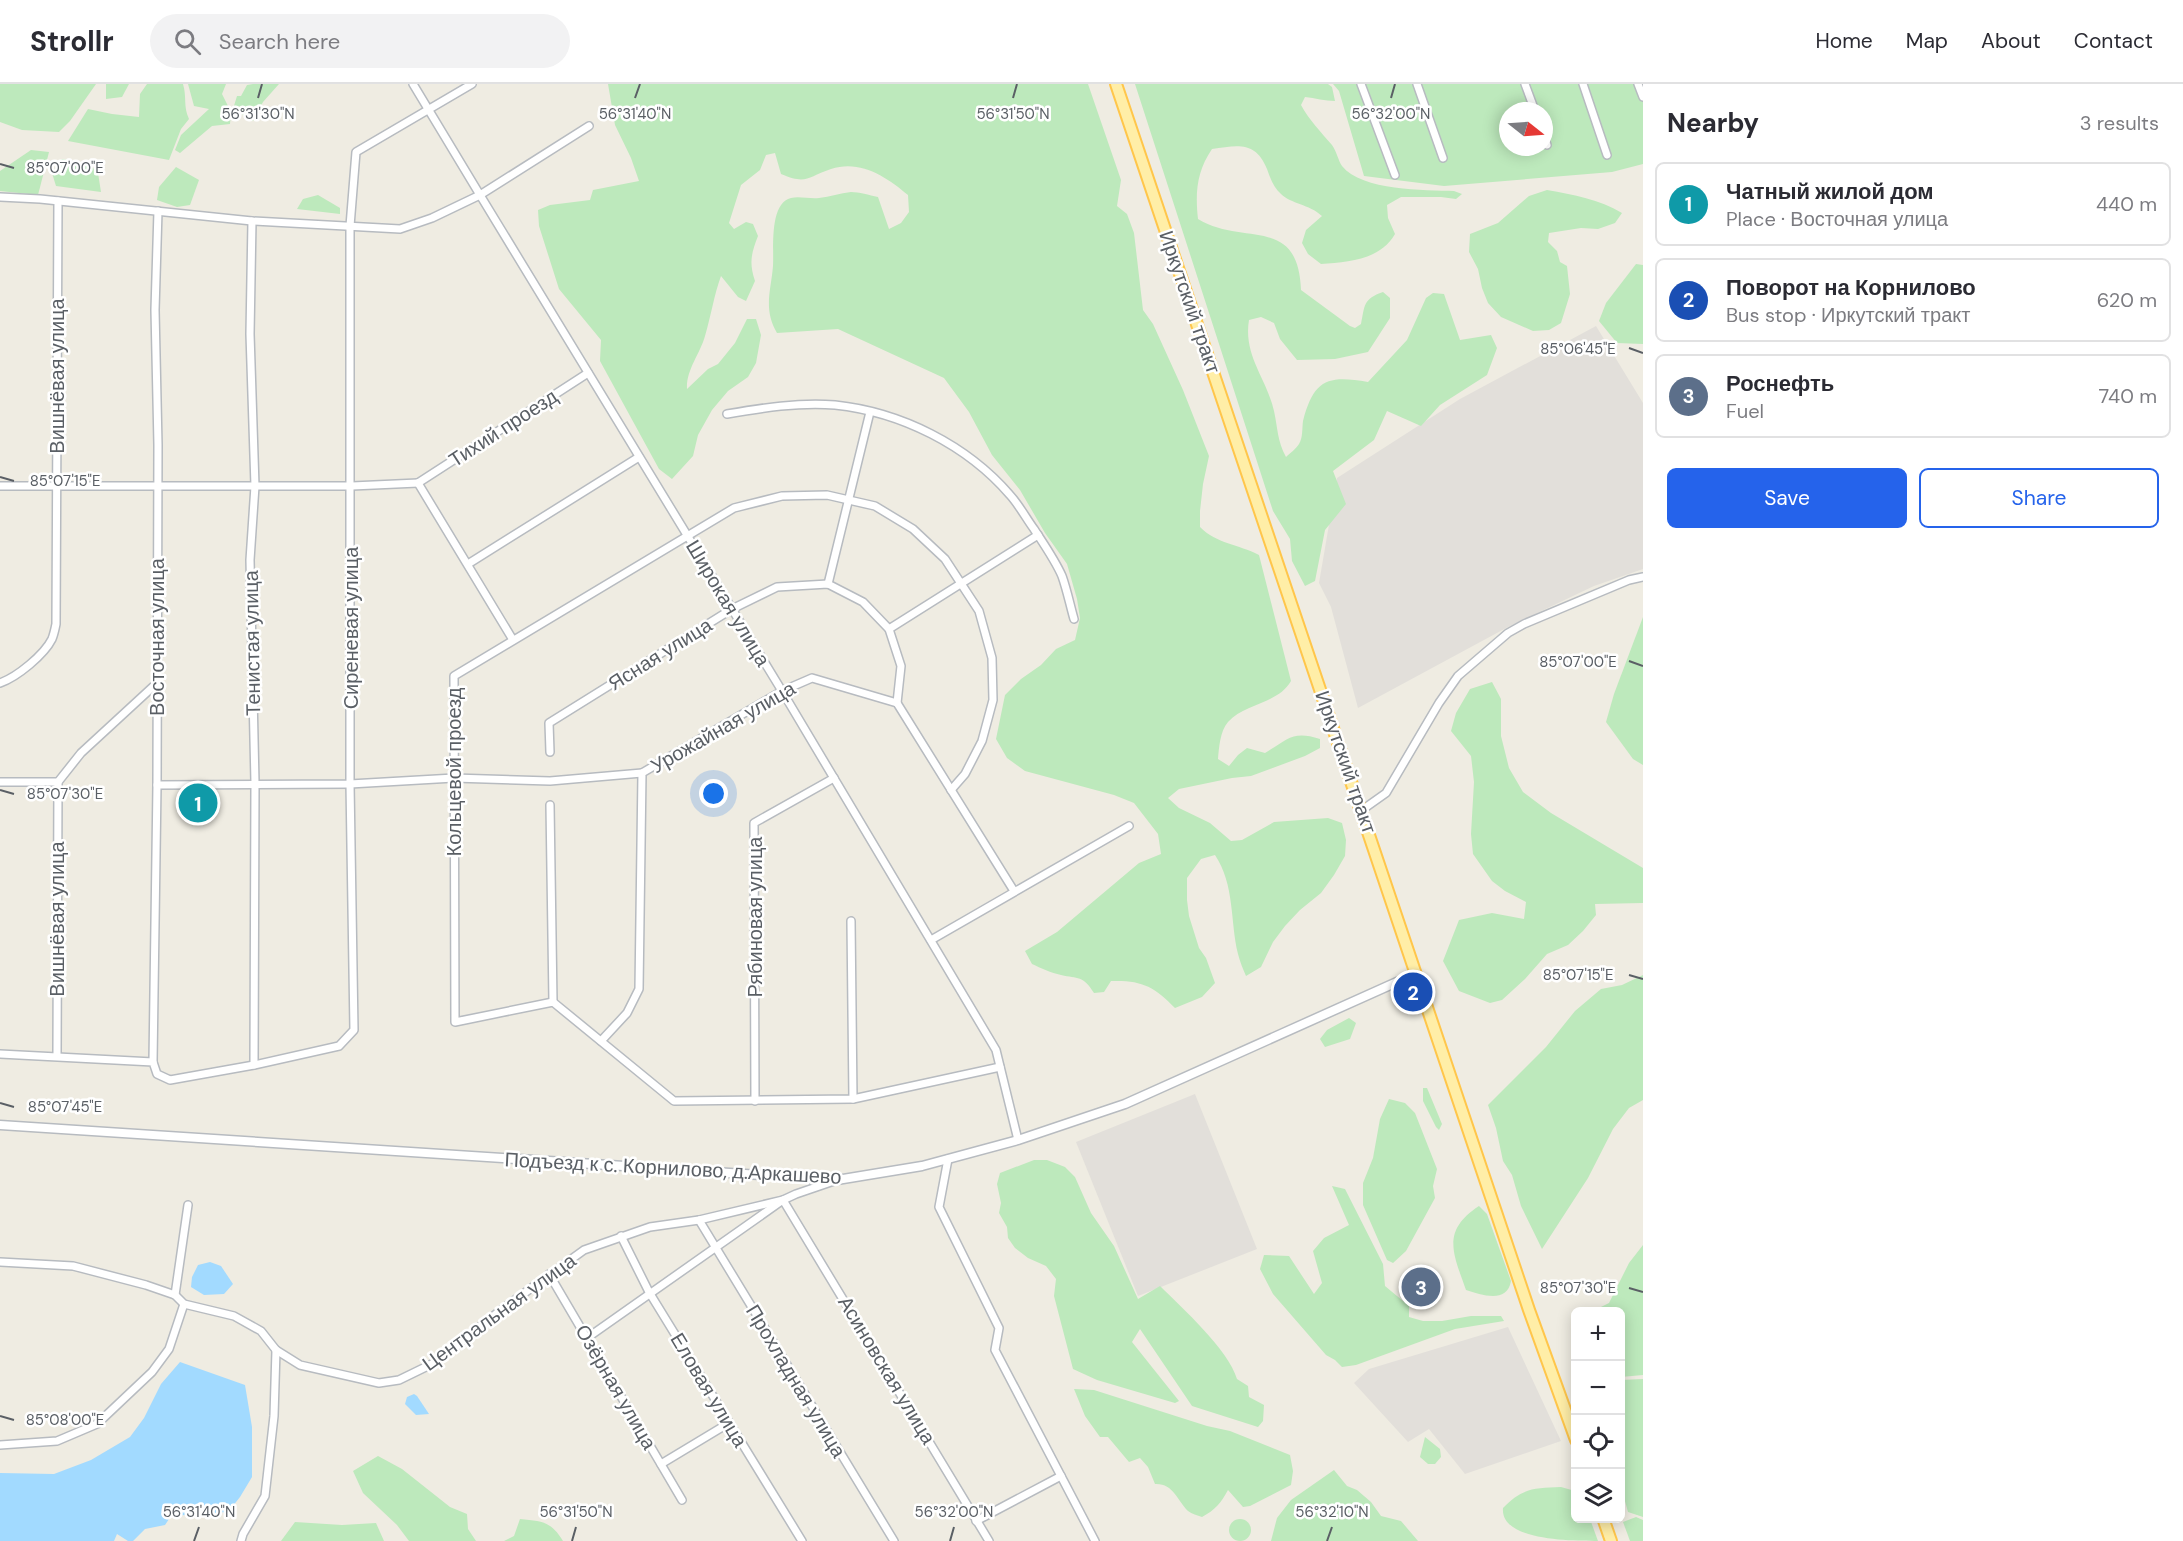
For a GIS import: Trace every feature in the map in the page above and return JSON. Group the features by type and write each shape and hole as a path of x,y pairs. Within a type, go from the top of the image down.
{"main road":[{"name":"Иркутский тракт","path":"1116,84 1571,1429"},
{"path":"1605,1523 1611,1541"}],"street":[{"name":"Широкая улица","path":"413,84 782,691 996,1050 1018,1140"},
{"path":"350,226 356,152 472,84"},
{"path":"1361,84 1395,175"},
{"path":"1417,84 1443,158"},
{"path":"1525,84 1532,102"},
{"path":"1583,84 1607,155"},
{"path":"1638,84 1643,97"},
{"path":"0,197 252,221 400,229 432,218 480,195 589,126"},
{"name":"Вишнёвая улица","path":"0,683 12,679 35,660 52,640 56,624 58,201"},
{"name":"Восточная улица","path":"153,1062 157,785 155,310 158,211"},
{"name":"Тенистая улица","path":"252,221 250,334 255,486 250,560 255,783 254,1065"},
{"name":"Сиреневая улица","path":"254,1065 339,1046 354,1030 350,784 352,486 350,226"},
{"name":"Тихий проезд","path":"418,483 588,373"},
{"path":"727,414 768,407 836,405 907,423 944,441 978,464 1010,495 1038,535 1061,574 1074,620"},
{"path":"870,412 828,584 863,602 889,629 902,666 897,703 1014,891"},
{"path":"468,564 639,457"},
{"path":"0,486 352,486 418,483 513,640"},
{"name":"Кольцевой проезд","path":"553,1002 455,1022 454,676 734,508 782,496 827,495 875,506 914,529 945,559 978,611 992,658 993,700 982,741 965,774 951,790"},
{"path":"889,629 1038,535"},
{"path":"1362,810 1386,793 1439,703 1458,676 1486,651 1508,633 1524,624 1629,580 1643,577"},
{"name":"Ясная улица","path":"549,752 549,723 732,609 777,587 828,584"},
{"name":"Урожайная улица","path":"601,1041 627,1013 639,989 642,773 782,691 812,678 897,703"},
{"path":"0,782 58,782 81,753 157,683"},
{"path":"157,785 350,784 454,778 550,781 642,773"},
{"name":"Рябиновая улица","path":"755,1101 754,823 834,778"},
{"name":"Вишнёвая улица","path":"57,1056 58,782"},
{"path":"550,805 553,1002 674,1101 854,1099 1000,1067"},
{"path":"930,940 1129,826"},
{"path":"851,921 854,1099"},
{"name":"Подъезд к с. Корнилово, д.Аркашево","path":"0,1125 837,1180 922,1166 1018,1140 1125,1104 1417,974"},
{"path":"0,1054 153,1062 157,1074 170,1080 254,1065"},
{"path":"948,1159 939,1207 999,1328 995,1350 1095,1541"},
{"name":"Центральная улица","path":"184,1304 234,1316 261,1331 276,1350 300,1365 379,1383 399,1380 436,1362 501,1310 584,1250 650,1227 699,1220 783,1200 837,1180"},
{"path":"587,1338 783,1200"},
{"name":"Асиновская улица","path":"783,1200 989,1541"},
{"path":"175,1295 188,1205"},
{"name":"Прохладная улица","path":"699,1220 894,1541"},
{"name":"Еловая улица","path":"621,1236 649,1293 802,1541"},
{"path":"0,1262 74,1266 146,1284 175,1295 184,1304 169,1349 152,1372 97,1424 57,1440 0,1445"},
{"name":"Озёрная улица","path":"549,1274 682,1500"},
{"path":"241,1541 265,1496 273,1416 276,1350"},
{"path":"661,1464 729,1423"},
{"path":"976,1521 1060,1476"}],"shaded area":[{"path":"1596,326 1643,403 1643,569 1594,586 1508,627 1358,708 1331,607 1319,583 1337,478 1460,399"},
{"path":"1195,1094 1257,1249 1138,1296 1076,1142"},
{"path":"1508,1327 1561,1441 1465,1474 1429,1429 1408,1442 1354,1383 1369,1369"}],"green space":[{"path":"0,84 96,84 70,121 59,132 22,130 0,122"},
{"path":"106,84 129,84 122,97 106,99"},
{"path":"147,84 183,84 189,119 181,129 169,160 68,141 88,109 139,117 140,94"},
{"path":"188,84 226,84 222,94 231,112 230,124 212,126 180,153 175,150 181,135 209,109 194,106"},
{"path":"279,84 263,102 253,121 233,109 237,96 241,96 247,85"},
{"path":"608,84 1088,84 1121,180 1117,206 1127,214 1134,233 1143,310 1153,324 1183,390 1209,456 1203,484 1200,527 1213,537 1259,555 1291,681 1278,694 1243,711 1228,722 1219,745 1218,759 1229,766 1247,748 1265,753 1291,737 1303,735 1320,739 1320,748 1305,756 1251,776 1179,789 1168,798 1179,808 1210,823 1231,841 1242,840 1274,822 1328,818 1342,823 1346,840 1345,856 1334,875 1321,893 1285,926 1273,942 1261,967 1246,976 1238,954 1226,878 1215,855 1201,859 1187,878 1189,916 1199,948 1206,958 1215,983 1202,997 1175,1008 1160,994 1146,986 1122,981 1111,981 1104,992 1094,993 1087,983 1080,979 1054,973 1032,964 1025,951 1057,932 1139,863 1161,854 1158,834 1134,803 1114,795 1025,771 1007,758 996,739 1005,695 1021,679 1041,665 1056,649 1075,640 1080,618 1067,564 1045,533 1020,490 992,455 969,412 944,378 838,329 777,333 770,316 774,228 779,208 784,202 794,197 819,198 851,192 878,197 889,229 901,223 909,212 908,195 882,176 852,166 831,169 807,179 796,179 781,174 775,153 766,155 760,170 741,185 729,223 734,229 746,222 753,224 758,236 752,258 755,281 746,301 738,297 721,276 703,343 689,375 687,389 708,369 718,364 735,343 747,319 756,319 761,335 756,363 748,377 728,391 712,410 698,435 693,456 672,479 659,469 600,361 601,340 559,289 539,226 538,210 550,205 590,200 593,190 639,181 615,125"},
{"path":"1135,84 1328,84 1332,87 1335,101 1305,97 1301,105 1311,121 1332,145 1342,166 1351,174 1379,185 1395,188 1454,191 1462,194 1456,199 1401,197 1387,205 1388,218 1395,234 1389,243 1363,258 1321,264 1308,254 1302,243 1306,230 1322,216 1281,194 1274,186 1263,160 1252,149 1238,146 1212,149 1203,165 1197,191 1198,219 1216,227 1266,236 1279,242 1290,251 1298,266 1301,290 1350,326 1355,328 1361,324 1364,307 1372,297 1383,292 1390,298 1390,318 1368,352 1335,359 1297,360 1280,339 1274,323 1261,317 1249,320 1249,345 1271,399 1279,440 1286,457 1300,442 1307,407 1318,388 1333,380 1368,382 1407,340 1426,298 1433,293 1444,294 1460,340 1491,335 1497,348 1487,375 1440,405 1421,426 1387,411 1374,440 1333,471 1346,504 1325,530 1315,581 1305,586 1292,561 1290,539 1273,511"},
{"path":"1333,84 1643,84 1643,164 1612,172 1444,186 1364,176 1339,91"},
{"path":"31,150 49,152 38,195 0,191 0,171"},
{"path":"62,159 88,163 98,173 101,192 56,186 52,173"},
{"path":"176,167 199,180 190,205 177,207 157,200 159,187"},
{"path":"1547,190 1595,201 1622,213 1615,223 1598,229 1581,228 1549,233 1548,242 1557,251 1560,262 1567,266 1570,294 1561,323 1549,330 1533,331 1501,317 1488,303 1478,269 1469,252 1470,234 1498,223 1529,196"},
{"path":"318,195 340,208 340,214 297,209 303,199"},
{"path":"1636,264 1643,265 1643,344 1617,343 1599,321 1606,303"},
{"path":"1643,617 1643,765 1633,759 1606,722"},
{"path":"1492,682 1501,699 1501,736 1509,768 1523,792 1551,813 1643,868 1643,903 1595,904 1596,915 1583,931 1568,945 1547,954 1502,1000 1490,1003 1459,991 1443,961 1459,920 1492,913 1524,919 1526,902 1492,881 1473,854 1471,834 1474,782 1471,756 1451,731 1456,713 1470,689"},
{"path":"1643,975 1643,1100 1629,1108 1613,1129 1588,1178 1542,1249 1521,1206 1512,1175 1503,1161 1488,1105 1546,1047 1575,1011 1601,989 1622,985"},
{"path":"1349,1018 1356,1023 1350,1039 1325,1047 1320,1039 1327,1030"},
{"path":"1423,1088 1427,1088 1442,1124 1439,1130 1423,1101"},
{"path":"1389,1099 1405,1103 1415,1113 1437,1169 1433,1186 1435,1198 1406,1251 1393,1263 1387,1260 1363,1205 1363,1183 1373,1158 1380,1119"},
{"path":"1034,1160 1047,1160 1065,1167 1075,1177 1091,1213 1114,1246 1138,1299 1160,1286 1215,1342 1232,1367 1237,1379 1248,1386 1249,1397 1264,1405 1263,1421 1258,1427 1192,1406 1140,1329 1132,1342 1179,1401 1175,1403 1097,1380 1073,1369 1054,1296 1056,1279 1046,1266 1028,1258 1015,1248 1008,1238 1007,1227 999,1213 1001,1203 997,1184 1000,1173"},
{"path":"1332,1186 1345,1189 1383,1264 1385,1286 1409,1306 1409,1317 1423,1321 1442,1321 1471,1316 1501,1316 1504,1321 1455,1329 1356,1365 1342,1367 1326,1355 1273,1294 1260,1269 1264,1255 1289,1256 1314,1294 1322,1283 1313,1251 1324,1238 1349,1225"},
{"path":"1479,1206 1487,1214 1511,1281 1505,1293 1499,1295 1486,1295 1466,1290 1454,1254 1453,1244 1459,1224"},
{"path":"1643,1245 1643,1375 1625,1377 1625,1307 1601,1307 1609,1303 1629,1263"},
{"path":"1643,1379 1643,1517 1628,1512 1625,1501 1625,1380"},
{"path":"1074,1389 1094,1390 1207,1426 1230,1431 1290,1455 1293,1471 1291,1485 1250,1506 1243,1507 1228,1490 1217,1506 1207,1514 1202,1517 1193,1514 1170,1489 1161,1484 1155,1484 1148,1467 1140,1458 1129,1462 1108,1437 1100,1437 1085,1416"},
{"path":"1425,1437 1440,1449 1441,1457 1435,1464 1428,1464 1420,1457"},
{"path":"378,1456 402,1469 450,1507 467,1514 468,1529 476,1541 409,1541 397,1525 363,1493 353,1471"},
{"path":"1334,1470 1347,1486 1357,1490 1371,1502 1381,1516 1401,1521 1418,1541 1271,1541 1277,1518 1291,1500"},
{"path":"1561,1487 1571,1490 1571,1523 1591,1523 1598,1541 1540,1537 1513,1527 1505,1519 1503,1508 1516,1496 1536,1489"},
{"path":"1636,1517 1643,1520 1643,1541 1630,1541 1623,1523"},
{"path":"520,1519 545,1523 559,1534 563,1541 504,1541 514,1536"},
{"path":"1240,1519 1248,1522 1251,1530 1248,1538 1240,1541 1232,1538 1229,1530 1232,1522"},
{"path":"295,1522 342,1525 376,1523 384,1541 281,1541"}],"water":[{"path":"210,1262 221,1266 233,1284 224,1294 204,1295 191,1287 192,1277 198,1265"},
{"path":"180,1362 245,1385 252,1427 252,1477 228,1512 171,1516 165,1525 145,1529 133,1541 128,1541 117,1534 114,1541 0,1541 0,1473 54,1474 91,1460 130,1437 144,1418 161,1384"},
{"path":"414,1394 429,1414 416,1415 405,1404 407,1397"}],"place":[{"name":"Чатный жилой дом","path":"198,803"},
{"name":"Поворот на Корнилово","path":"1413,992"},
{"name":"Роснефть","path":"1421,1287"}]}
